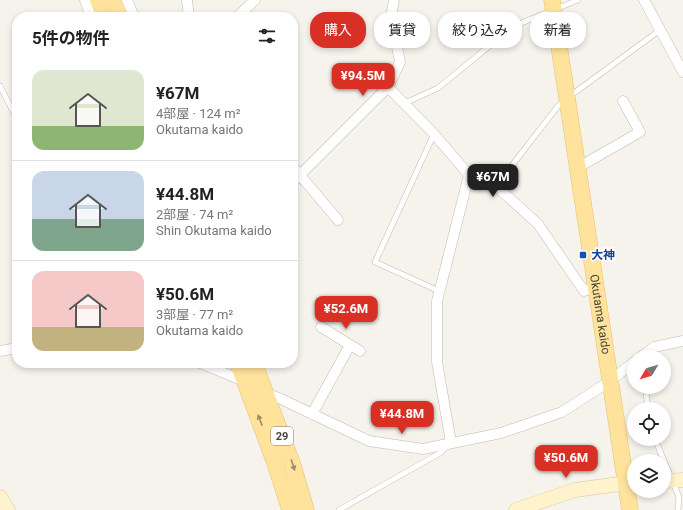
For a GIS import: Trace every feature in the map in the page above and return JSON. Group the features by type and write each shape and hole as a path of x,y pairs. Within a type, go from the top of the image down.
{"main road":[{"path":"98,0 103,12"},
{"path":"113,0 118,12"},
{"name":"Okutama kaido","path":"553,5 595,288 610,381 627,467"},
{"name":"29","path":"240,368 275,462 290,510"},
{"name":"29","path":"256,368 292,463 306,510"},
{"name":"Okutama kaido","path":"630,498 630,510"}],"street":[{"path":"84,0 89,12"},
{"path":"127,0 132,12"},
{"path":"187,0 188,12"},
{"path":"242,12 255,0"},
{"path":"298,178 388,87 400,62 391,17 394,0"},
{"path":"644,0 683,72"},
{"path":"388,87 434,134 469,175 496,186 538,224 584,291 595,288"},
{"path":"577,168 640,132 623,101"},
{"path":"451,443 437,362 437,301 469,175"},
{"path":"298,180 338,220"},
{"path":"321,327 360,351"},
{"path":"650,350 654,347 683,341"},
{"path":"312,414 350,345"},
{"path":"0,350 12,349"},
{"path":"212,368 244,381 266,394 370,441 423,449 501,433 562,412 627,368"},
{"path":"516,510 574,490 627,482"},
{"path":"0,496 8,510"}],"lane":[{"path":"405,103 438,88 514,26 553,5 578,0"},
{"path":"496,186 558,106 660,30"},
{"path":"0,86 12,109"},
{"path":"434,134 375,262 439,291"},
{"path":"339,510 440,453 451,443"},
{"path":"658,446 679,497 678,510"}],"place":[{"name":"大神","path":"583,255"}]}
